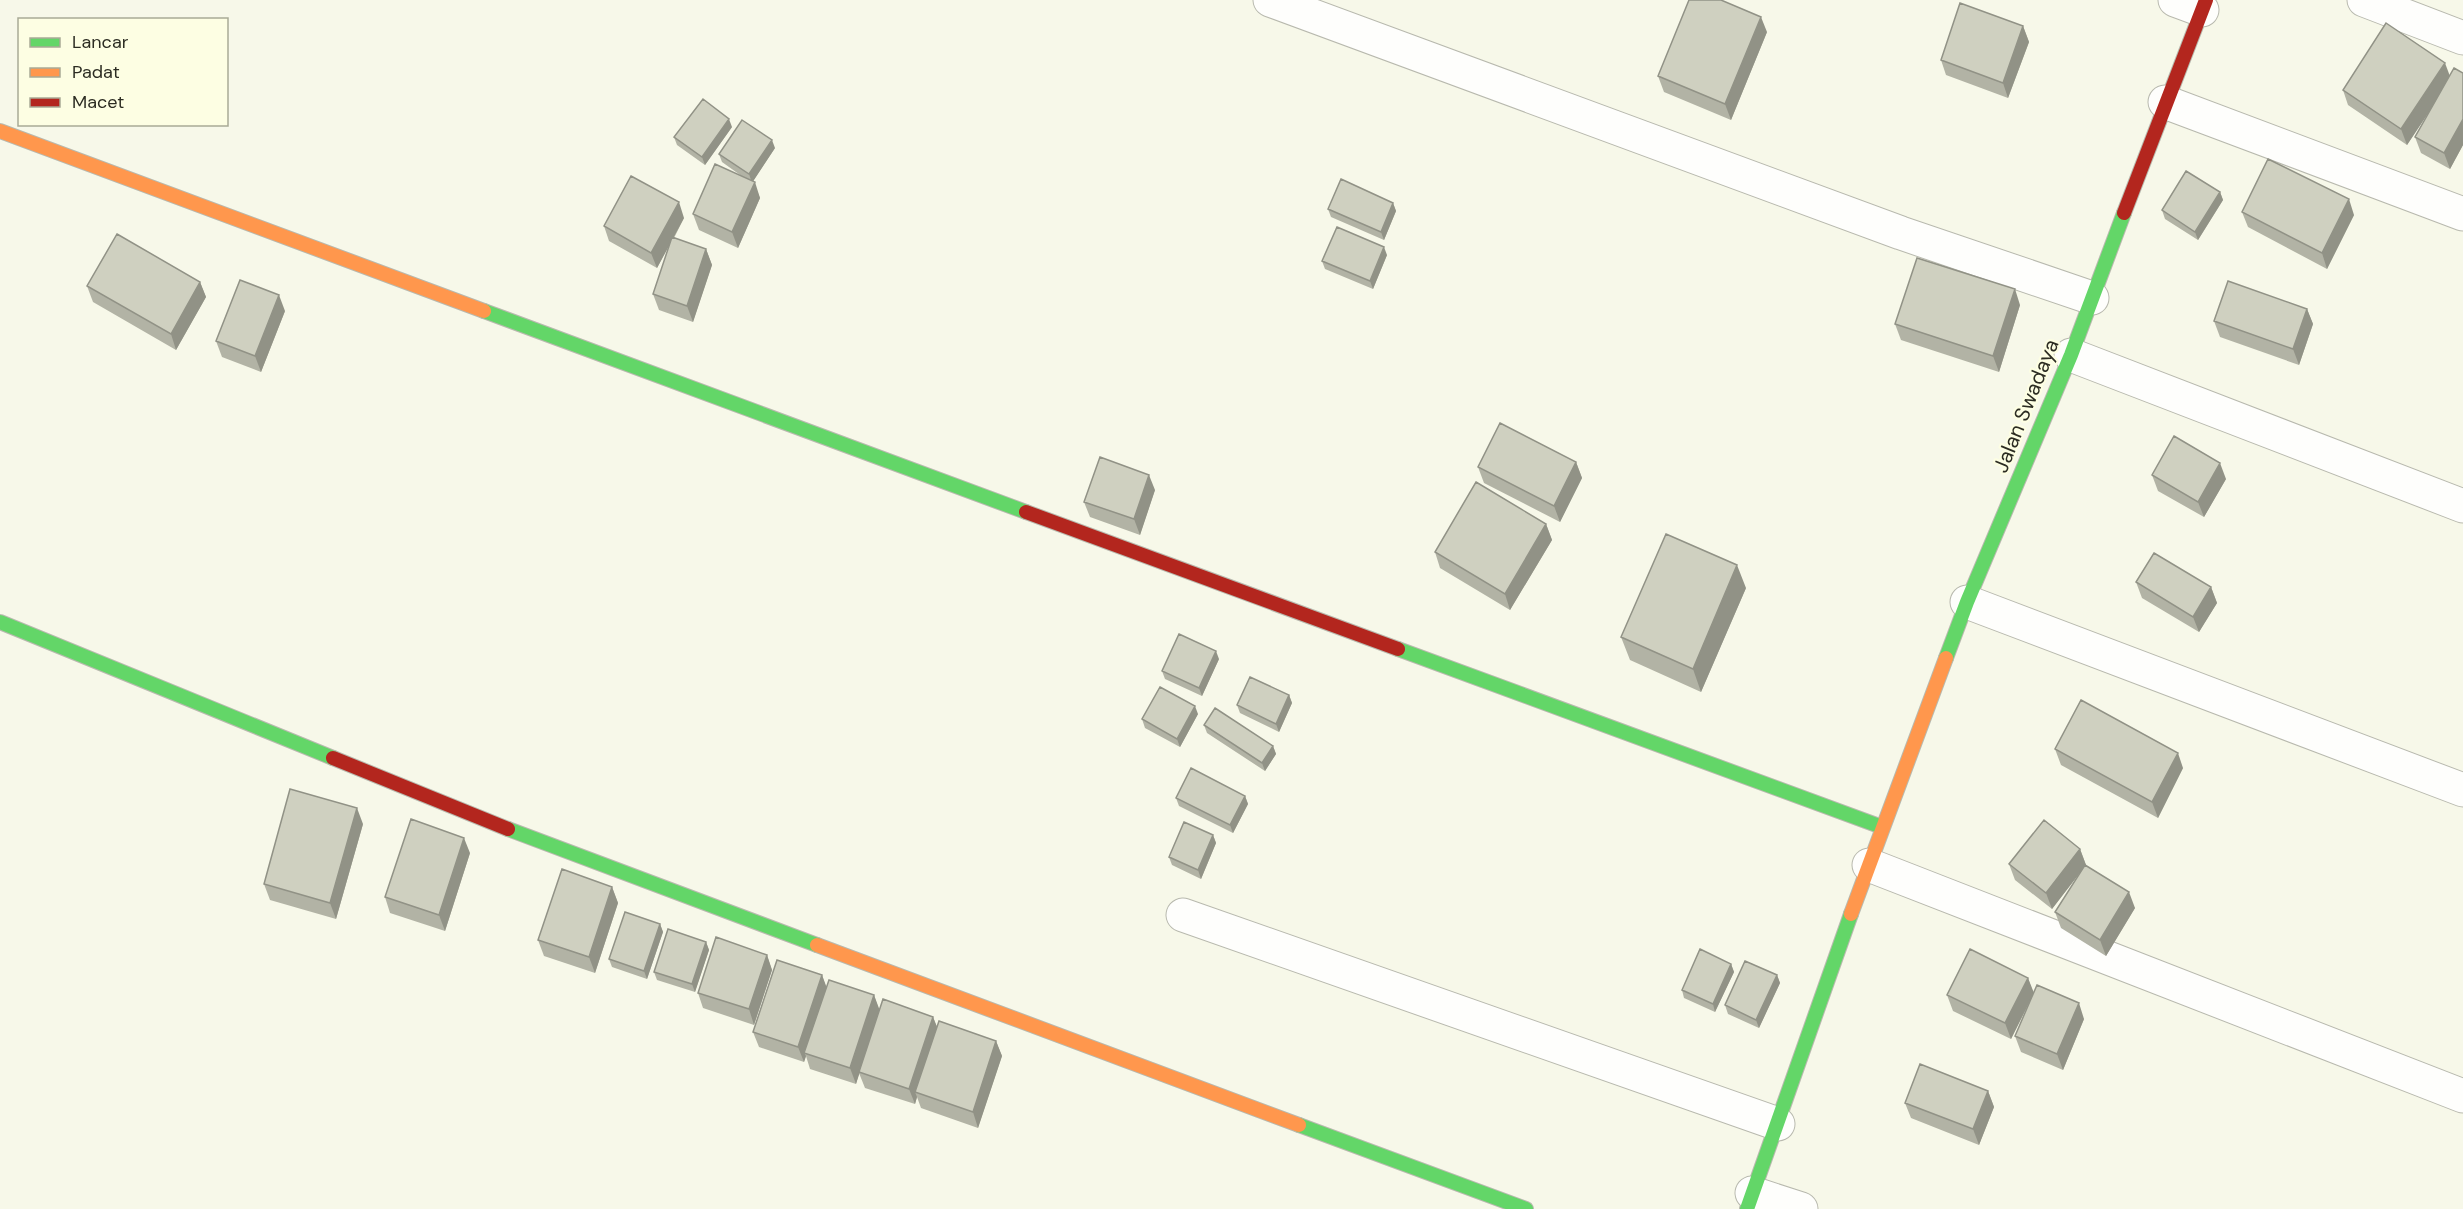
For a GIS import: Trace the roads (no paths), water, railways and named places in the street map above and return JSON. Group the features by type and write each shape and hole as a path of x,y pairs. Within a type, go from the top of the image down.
{"street":[{"path":"1270,0 1901,233 2092,298"},
{"path":"2364,0 2463,38"},
{"name":"Jalan Swadaya","path":"1750,1201 1882,826 1967,602 2071,355 2165,102 2194,3"},
{"path":"2165,102 2463,214"},
{"path":"0,131 736,405 1882,826"},
{"path":"2071,355 2463,506"},
{"path":"1967,602 2463,790"},
{"path":"0,622 537,841 1526,1209"},
{"path":"1869,865 2463,1096"},
{"path":"1182,915 1778,1124"},
{"path":"1750,1201 1801,1209"}]}
